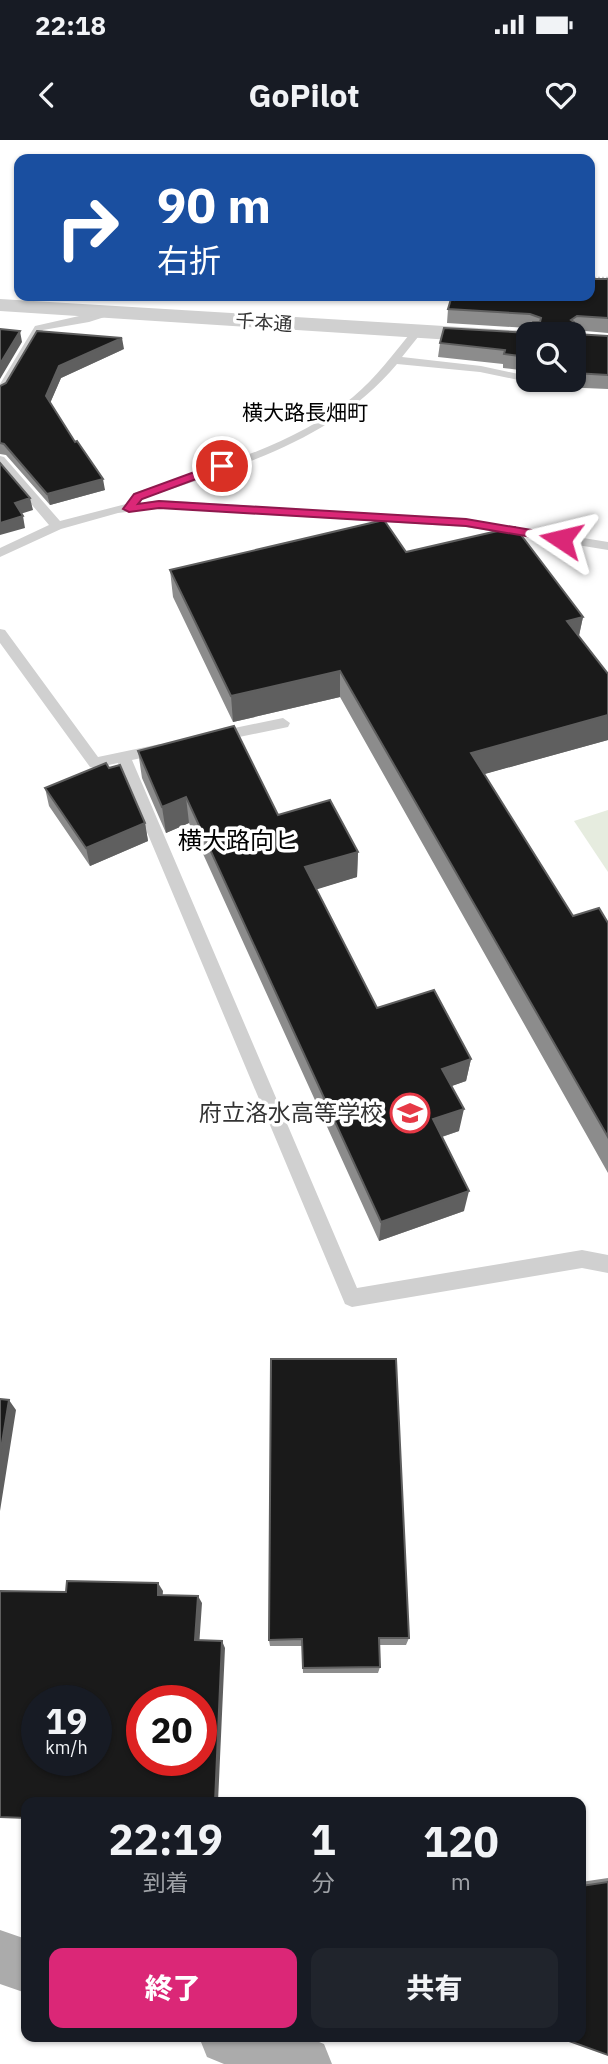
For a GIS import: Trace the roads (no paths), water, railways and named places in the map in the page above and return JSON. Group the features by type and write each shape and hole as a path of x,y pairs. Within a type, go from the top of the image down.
{"main road":[{"path":"0,1956 21,1964"},
{"path":"241,2042 304,2064"}],"street":[{"name":"千本通","path":"0,304 516,337"}],"lane":[{"path":"0,393 38,328 89,320 110,312"},
{"path":"129,509 138,496 295,439 324,423 355,401 378,380 417,332"},
{"path":"394,360 481,369 516,378"},
{"path":"0,460 57,526"},
{"path":"0,553 57,526 117,509 159,504 466,523 608,547"},
{"path":"0,633 95,763 177,745"},
{"path":"203,740 283,723"},
{"path":"123,757 352,1298 582,1259 608,1264"}],"place":[{"name":"府立洛水高等学校","path":"410,1113"}],"district":[{"name":"横大路長畑町","path":"305,413"},
{"name":"横大路向ヒ","path":"238,841"}]}
